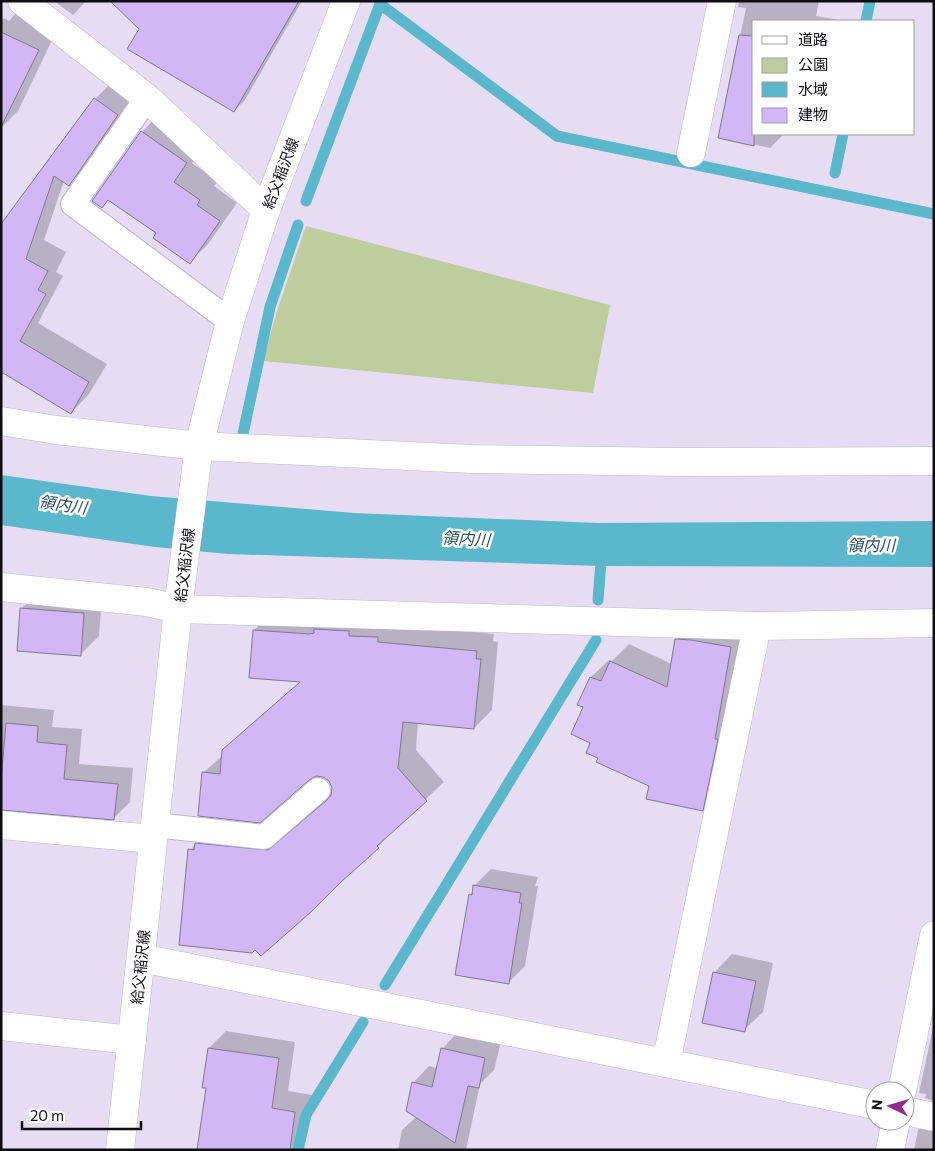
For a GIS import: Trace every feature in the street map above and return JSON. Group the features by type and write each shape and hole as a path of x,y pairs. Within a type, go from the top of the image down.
{"street":[{"path":"22,1 147,98 266,210"},
{"path":"691,153 722,1"},
{"name":"給父稲沢線","path":"120,1150 179,600 199,450 230,321 266,210 343,3"},
{"path":"1,421 199,450 472,459 680,462 934,461"},
{"path":"1,587 147,602 179,600 757,626 934,624"},
{"path":"666,1063 757,626"},
{"path":"1,825 154,832"},
{"path":"904,1081 934,935"},
{"path":"141,958 865,1103"},
{"path":"1,1026 132,1040"},
{"path":"915,1113 934,1117"},
{"path":"890,1150 894,1131"}],"lane":[{"path":"147,98 73,204 230,321"},
{"path":"154,832 264,837 318,790"}],"green space":[{"path":"306,226 610,305 593,393 263,361 277,311"}],"water":[{"name":"領内川","path":"1,475 151,496 354,513 597,523 934,521 934,567 601,566 228,554 155,547 1,525"}],"building":[{"path":"110,1 299,1 234,112 127,49 139,29"},
{"path":"1,32 39,50 1,127"},
{"path":"739,35 752,36 752,135 754,135 754,146 718,138"},
{"path":"94,98 118,115 69,186 54,176 26,259 48,271 38,290 46,294 20,341 89,382 71,414 3,373 1,376 1,224"},
{"path":"141,131 187,163 174,182 200,200 197,205 220,221 190,264 153,238 156,233 108,200 102,208 92,201"},
{"path":"20,608 84,613 81,656 17,651"},
{"path":"314,629 349,631 349,636 378,637 378,642 477,651 476,659 481,659 474,729 403,722 398,768 427,801 377,846 379,848 311,912 261,956 255,950 252,953 179,945 188,849 194,850 195,843 268,850 331,795 332,788 329,781 323,777 316,776 260,823 198,816 202,772 220,774 222,750 300,682 249,678 253,630 309,634 314,633"},
{"path":"675,639 731,647 715,739 718,739 703,811 646,799 649,786 596,762 598,758 586,753 590,743 571,734 583,707 577,705 590,677 601,681 610,661 667,687"},
{"path":"6,723 38,726 37,742 67,745 64,779 118,784 114,820 1,810 1,781"},
{"path":"473,885 521,893 519,903 522,903 509,984 455,975 469,894 472,895"},
{"path":"713,972 756,981 745,1032 702,1023"},
{"path":"208,1048 279,1058 272,1108 295,1112 290,1150 197,1150 206,1088 202,1088"},
{"path":"441,1048 485,1058 479,1088 468,1086 455,1143 406,1111 412,1082 432,1087"}],"waterway":[{"path":"866,20 870,1"},
{"path":"306,201 380,4 557,136 934,214"},
{"path":"835,173 843,135"},
{"path":"243,434 270,307 298,225"},
{"path":"598,600 602,550"},
{"path":"385,985 596,640"},
{"path":"298,1150 306,1115 363,1022"}]}
